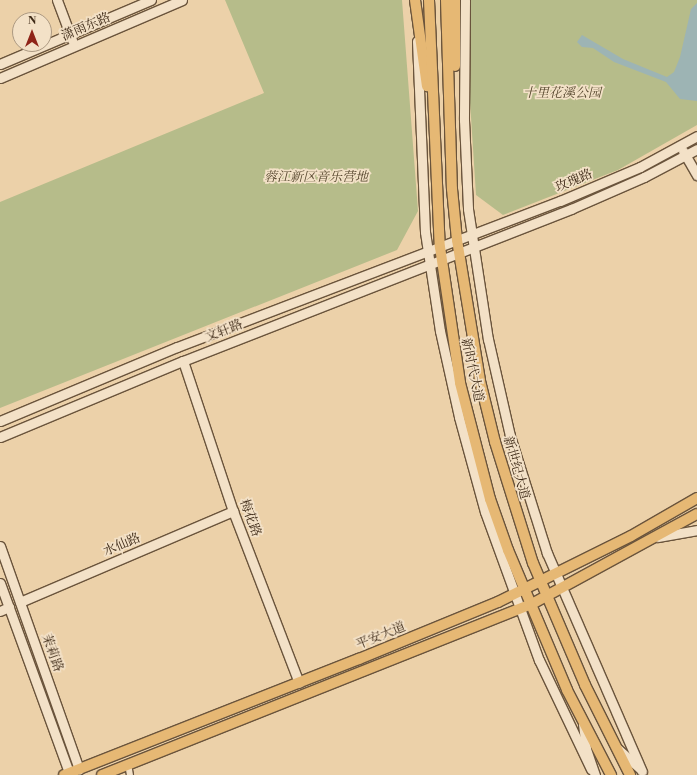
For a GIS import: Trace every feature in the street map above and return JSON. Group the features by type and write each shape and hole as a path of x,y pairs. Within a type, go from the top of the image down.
{"main road":[{"path":"415,0 435,148"},
{"path":"429,0 435,148"},
{"path":"446,0 450,148"},
{"path":"450,148 456,0"},
{"name":"新时代大道","path":"435,148 441,260 460,383 490,499 520,592"},
{"name":"新世纪大道","path":"450,148 459,254 480,381 494,442 527,546 541,581 612,744 630,775"},
{"name":"平安大道","path":"66,774 299,683 520,592 631,536 696,498"},
{"name":"平安大道","path":"102,775 548,597 697,514"},
{"path":"520,592 525,607 583,724 611,775"}],"street":[{"path":"57,0 74,46"},
{"name":"潇雨东路","path":"0,64 151,0"},
{"name":"潇雨东路","path":"0,78 182,0"},
{"path":"415,0 428,251 440,331 459,417 485,512 520,592"},
{"path":"465,0 464,120 472,235 488,339 510,436 556,574 644,773"},
{"name":"玫瑰路","path":"457,240 633,170 697,136"},
{"path":"680,146 697,175"},
{"name":"玫瑰路","path":"459,254 571,209 686,156 697,149"},
{"name":"文轩路","path":"0,421 177,347 457,240"},
{"name":"文轩路","path":"0,437 183,361 459,254"},
{"name":"梅花路","path":"183,361 234,512 299,683"},
{"name":"水仙路","path":"20,602 234,512"},
{"path":"657,537 697,530"},
{"name":"茉莉路","path":"0,546 79,769"},
{"name":"茉莉路","path":"0,583 66,774"},
{"path":"0,611 9,607"},
{"path":"525,607 539,660 593,772"},
{"path":"583,724 593,772"},
{"path":"612,744 644,773"},
{"path":"128,764 130,775"}],"green space":[{"name":"蓉江新区音乐营地","path":"225,0 402,0 418,211 397,250 0,408 0,202 264,93"},
{"name":"十里花溪公园","path":"469,0 697,0 697,125 618,170 503,215 476,195 466,40"}],"water":[{"path":"697,3 697,101 680,99 666,82 614,62 593,48 582,47 577,42 582,35 623,59 667,77 674,72 680,57 691,9"}]}
